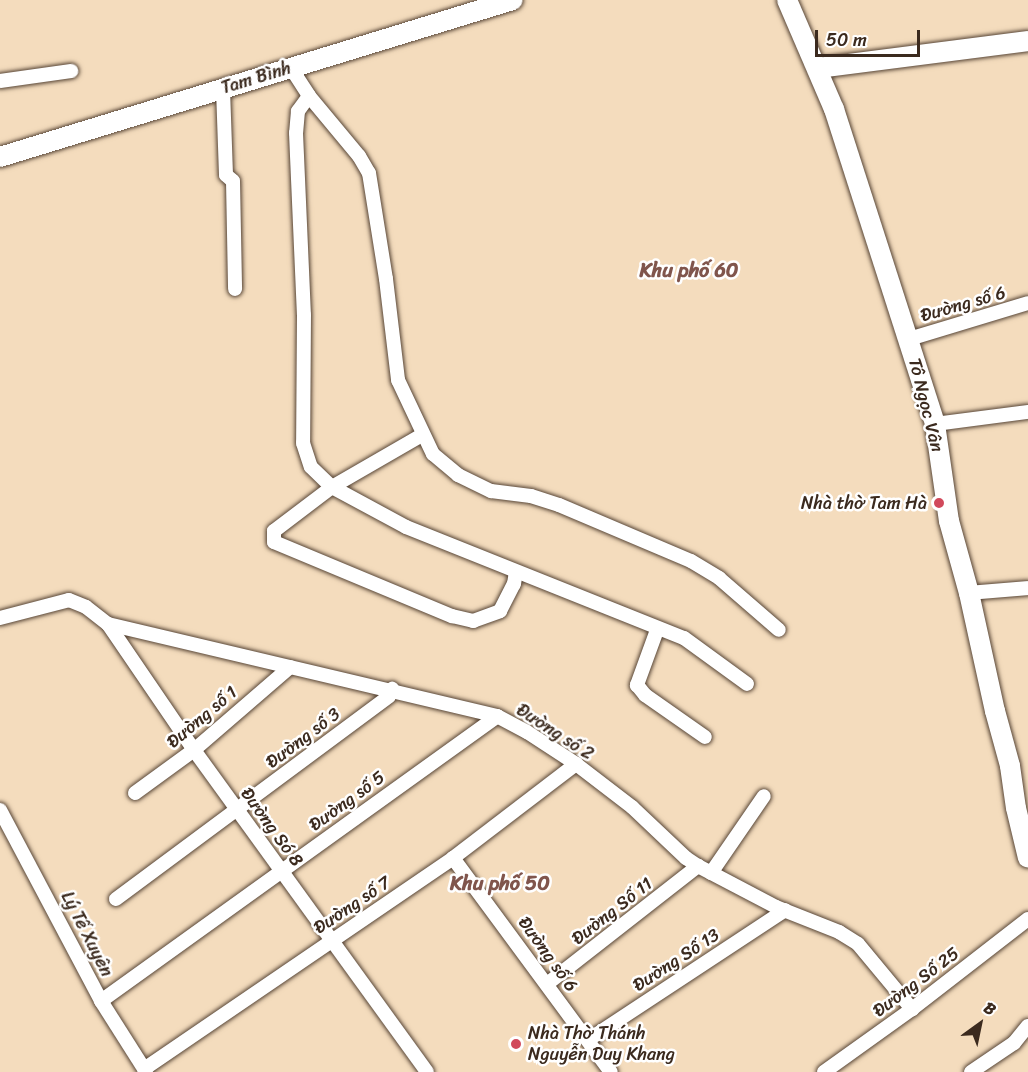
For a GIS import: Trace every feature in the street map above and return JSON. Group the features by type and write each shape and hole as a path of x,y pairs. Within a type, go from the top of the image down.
{"main road":[{"name":"Tam Bình","path":"0,157 513,0"},
{"name":"Tô Ngọc Vân","path":"787,0 834,109 875,244 909,339 935,424 949,521 969,593 995,711 1010,766 1016,808 1028,858"},
{"path":"818,68 1028,41"}],"street":[{"path":"291,68 309,96 359,156 369,173 386,279 398,380 422,435 433,454 458,475 491,491 531,496 559,505 662,547 719,578 778,630"},
{"path":"0,81 71,71"},
{"path":"223,89 226,175 233,181 235,289"},
{"path":"309,96 298,111 296,133 304,315 303,443 311,467 332,487 406,526 657,630 684,638 747,684"},
{"name":"Đường số 6","path":"909,339 1028,303"},
{"path":"935,424 1028,412 1028,418"},
{"path":"422,435 332,487 274,531 274,543 452,615 473,621 500,611 514,584 516,572"},
{"path":"969,593 1028,588"},
{"name":"Đường Só 8","path":"0,618 69,600 86,607 108,624 194,750 427,1072"},
{"name":"Đường số 2","path":"108,624 392,689 497,716 527,732 576,764 632,807 686,858 698,866 784,910 839,932 858,944 912,1009"},
{"path":"657,630 637,686 645,695 705,737"},
{"name":"Đường số 1","path":"135,793 194,750 290,667"},
{"name":"Đường số 3","path":"116,899 390,696 392,689"},
{"name":"Đường số 5","path":"101,1001 497,716"},
{"name":"Đường số 7","path":"145,1071 453,858 576,764"},
{"path":"711,873 764,795"},
{"name":"Lý Tế Xuyên","path":"0,810 101,1001 145,1071"},
{"name":"Đường số 6","path":"453,858 611,1072"},
{"name":"Đường Số 11","path":"547,984 698,866"},
{"name":"Đường Số 13","path":"588,1040 784,910"},
{"name":"Đường Số 25","path":"824,1072 843,1067 912,1009 1028,919"},
{"path":"971,1072 1014,1043 1028,1026"}],"place":[{"name":"Nhà thờ Tam Hà","path":"939,503"},
{"name":"Nhà Thờ Thánh Nguyễn Duy Khang","path":"516,1044"}],"district":[{"name":"Khu phố 60","path":"689,270"},
{"name":"Khu phố 50","path":"500,883"}]}
